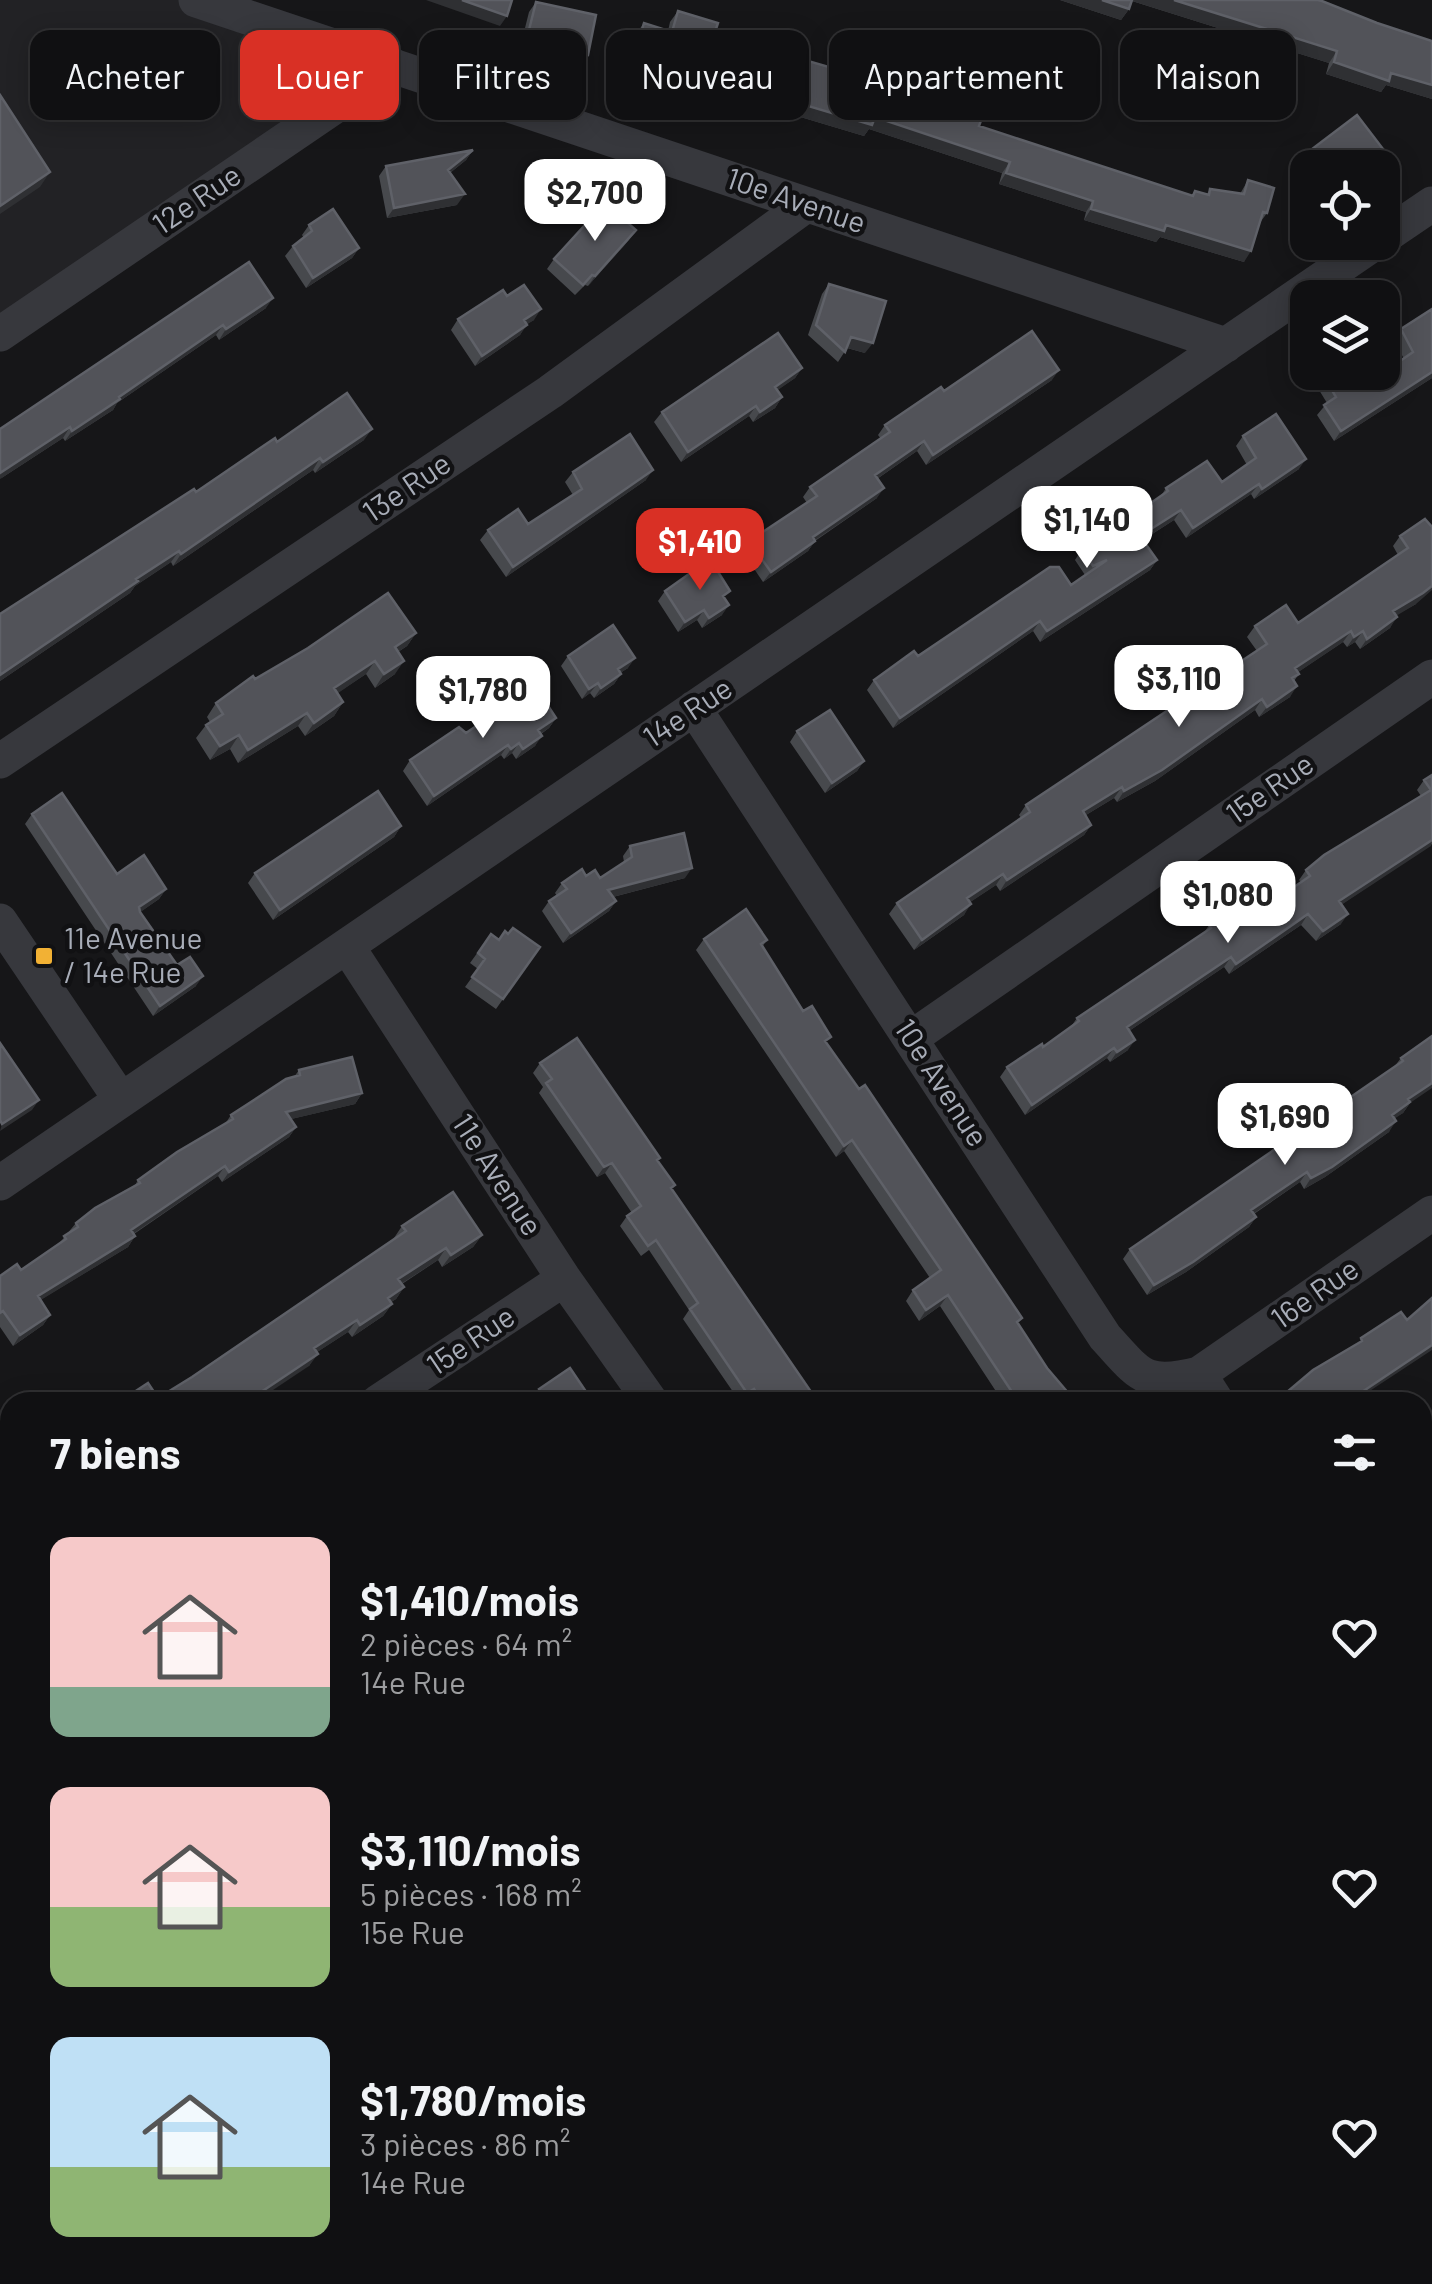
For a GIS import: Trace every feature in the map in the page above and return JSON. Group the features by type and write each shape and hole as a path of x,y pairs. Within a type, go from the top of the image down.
{"street":[{"name":"10e Avenue","path":"196,0 286,30"},
{"name":"10e Avenue","path":"399,68 1226,345"},
{"name":"12e Rue","path":"0,334 315,120"},
{"name":"13e Rue","path":"0,761 550,392 806,204"},
{"path":"1400,226 1432,204"},
{"name":"14e Rue","path":"0,1183 1350,260"},
{"name":"15e Rue","path":"911,1038 1432,677"},
{"name":"10e Avenue","path":"694,708 1105,1337 1140,1376 1208,1388"},
{"path":"0,921 121,1100"},
{"name":"11e Avenue","path":"347,946 643,1392"},
{"name":"16e Rue","path":"1208,1388 1432,1213"},
{"name":"15e Rue","path":"393,1392 564,1278"}],"shaded area":[{"path":"0,0 196,0 286,30 240,30 240,120 315,120 0,334"}],"building":[{"path":"462,0 512,0 507,16"},
{"path":"1102,0 1132,0 1129,9"},
{"path":"1174,0 1322,1 1432,41 1432,85 1391,73 1389,81 1334,62 1337,51 1296,38 1296,30 1270,30"},
{"path":"536,2 596,15 588,55 586,30 529,30"},
{"path":"678,11 718,23 719,30 673,30"},
{"path":"644,23 666,30 642,30"},
{"path":"809,61 829,67 829,112 809,106"},
{"path":"0,95 50,172 0,206"},
{"path":"1357,115 1383,149 1312,150"},
{"path":"884,120 981,120 979,126 1193,196 1195,191 1209,195 1210,189 1244,194 1248,180 1274,188 1251,251 1166,225 1164,231 1091,209 1093,201 1006,173 1010,162"},
{"path":"473,150 448,170 465,194 394,208 386,166"},
{"path":"605,203 636,230 583,285 554,259"},
{"path":"333,209 359,248 313,278 293,246 312,231 309,225"},
{"path":"249,262 273,298 226,329 223,325 72,431 70,427 0,473 0,429"},
{"path":"829,284 886,301 873,343 851,337 845,352 816,325"},
{"path":"524,285 541,309 524,320 527,325 482,356 458,319 503,290 507,296"},
{"path":"1432,309 1432,372 1341,431 1324,405 1336,397 1332,390 1400,390 1400,361 1413,352 1401,329"},
{"path":"1032,331 1059,370 933,455 924,441 875,475 884,488 813,537 815,541 771,572 749,541 817,496 810,487 890,432 885,425 941,387 944,391"},
{"path":"778,333 802,368 775,387 782,397 760,412 756,406 688,452 662,412"},
{"path":"347,393 372,429 323,462 320,458 181,554 179,551 136,579 0,675 0,614 275,438 277,442"},
{"path":"1276,414 1306,459 1262,489 1259,484 1193,528 1181,510 1140,536 1157,560 1047,631 1040,621 900,718 874,680 914,651 918,656 1050,567 1059,567 1071,585 1107,560 1093,566 1082,549 1168,491 1166,488 1207,461 1222,482 1256,458 1243,436"},
{"path":"630,434 653,470 513,567 488,530 518,509 528,524 582,489 573,472"},
{"path":"1425,519 1432,527 1432,586 1393,611 1397,617 1367,639 1363,631 1354,637 1351,631 1295,668 1299,674 1292,678 1297,686 1267,707 1262,699 1162,770 1124,791 1122,787 1083,811 1091,825 1007,880 1003,874 967,898 971,904 922,940 897,903 1030,812 1026,805 1267,644 1255,626 1286,605 1298,623 1408,548 1400,536"},
{"path":"710,559 730,591 723,596 729,605 709,618 704,610 685,622 665,591"},
{"path":"388,593 416,633 395,647 404,661 384,674 375,661 334,688 343,702 314,723 307,713 248,750 239,735 220,746 206,725 223,714 216,703 253,676 255,679 308,648"},
{"path":"613,625 635,658 601,688 598,683 589,689 568,656"},
{"path":"535,686 556,718 538,730 542,736 523,749 519,743 511,749 508,745 434,796 410,760 459,727 466,733"},
{"path":"830,710 864,761 832,783 797,731"},
{"path":"1432,775 1432,840 1339,901 1348,914 1323,931 1308,914 1236,964 1231,957 1127,1027 1135,1040 1117,1052 1114,1048 1032,1105 1007,1067 1042,1044 1043,1047 1079,1021 1077,1018 1246,900 1255,912 1271,903 1310,876 1306,870 1324,855 1431,790 1424,780"},
{"path":"378,791 401,826 280,910 255,873"},
{"path":"62,793 117,874 144,855 166,889 139,907 140,912 177,965 190,957 203,976 160,1006 32,814"},
{"path":"684,833 692,868 608,890 616,901 571,933 549,901 567,889 562,883 582,869 586,876 595,870 600,878 632,857 630,846"},
{"path":"746,909 767,940 761,944 803,1011 812,1006 831,1037 825,1041 859,1089 865,1085 1022,1318 1017,1322 1047,1368 1067,1392 1012,1392 948,1295 926,1310 913,1290 941,1270 852,1140 844,1146 704,939"},
{"path":"513,928 540,947 503,999 472,977 485,959 478,953 491,934 499,940"},
{"path":"1432,1036 1432,1083 1392,1115 1396,1121 1332,1167 1311,1178 1307,1172 1251,1210 1256,1217 1154,1285 1130,1249 1403,1061 1401,1058"},
{"path":"577,1038 660,1158 657,1160 675,1185 671,1188 811,1392 746,1392 690,1309 698,1303 656,1240 648,1246 627,1216 641,1206 612,1163 604,1167 546,1083 552,1079 540,1063"},
{"path":"0,1043 39,1100 2,1124 0,1120"},
{"path":"352,1057 362,1093 286,1112 296,1127 229,1172 225,1166 131,1230 135,1236 38,1296 50,1315 20,1335 3,1311 0,1313 0,1276 17,1264 21,1270 66,1239 64,1236 78,1227 76,1223 95,1208 140,1183 138,1180 177,1152 233,1119 231,1115 286,1079 300,1075 299,1070"},
{"path":"453,1192 482,1235 451,1255 446,1248 398,1279 404,1287 388,1298 392,1304 360,1325 357,1320 314,1348 318,1354 261,1392 168,1392 406,1231 402,1226"},
{"path":"1432,1298 1432,1345 1362,1392 1287,1392 1313,1370 1401,1312 1407,1320"},
{"path":"570,1368 586,1392 541,1392 539,1389"},
{"path":"148,1383 154,1392 134,1392"}],"place":[{"name":"11e Avenue / 14e Rue","path":"44,956"}]}
